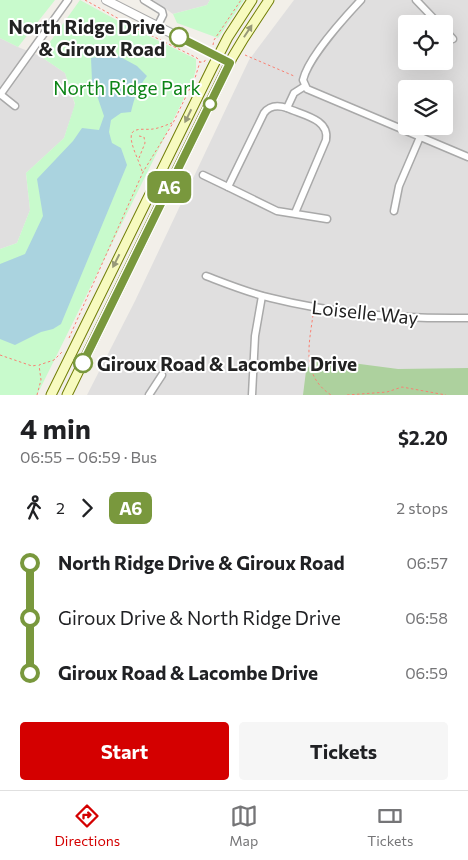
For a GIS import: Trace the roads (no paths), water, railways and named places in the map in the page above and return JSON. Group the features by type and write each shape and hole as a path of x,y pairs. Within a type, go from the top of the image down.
{"main road":[{"path":"52,394 228,37 252,0"},
{"path":"67,395 230,63 269,0"}],"street":[{"path":"15,106 0,94 68,0"},
{"path":"106,0 230,63"},
{"path":"144,0 162,10 163,15 157,27"},
{"path":"361,0 343,20 316,57 303,80 305,86 309,91 468,157"},
{"path":"416,0 430,15"},
{"path":"287,108 294,93 305,86"},
{"path":"228,187 264,113 269,108 275,106 287,108 319,122 324,126 326,133 326,140 295,213"},
{"path":"394,211 399,186 420,137"},
{"path":"203,175 277,211 327,219"},
{"name":"Loiselle Way","path":"206,276 262,296 298,304 384,317 468,318"},
{"path":"252,395 255,336 262,296"},
{"path":"149,395 162,375"}],"water":[{"path":"115,54 137,66 147,76 137,93 131,112 121,113 111,120 109,132 112,143 121,148 127,165 61,324 15,345 0,339 0,264 25,254 43,216 37,179 73,141 82,128 99,130 104,116 92,81 91,58"}],"place":[{"name":"North Ridge Drive & Giroux Road","path":"179,37"},
{"name":"Giroux Road & Lacombe Drive","path":"83,363"}],"park label":[{"name":"North Ridge Park","path":"127,87"}]}
